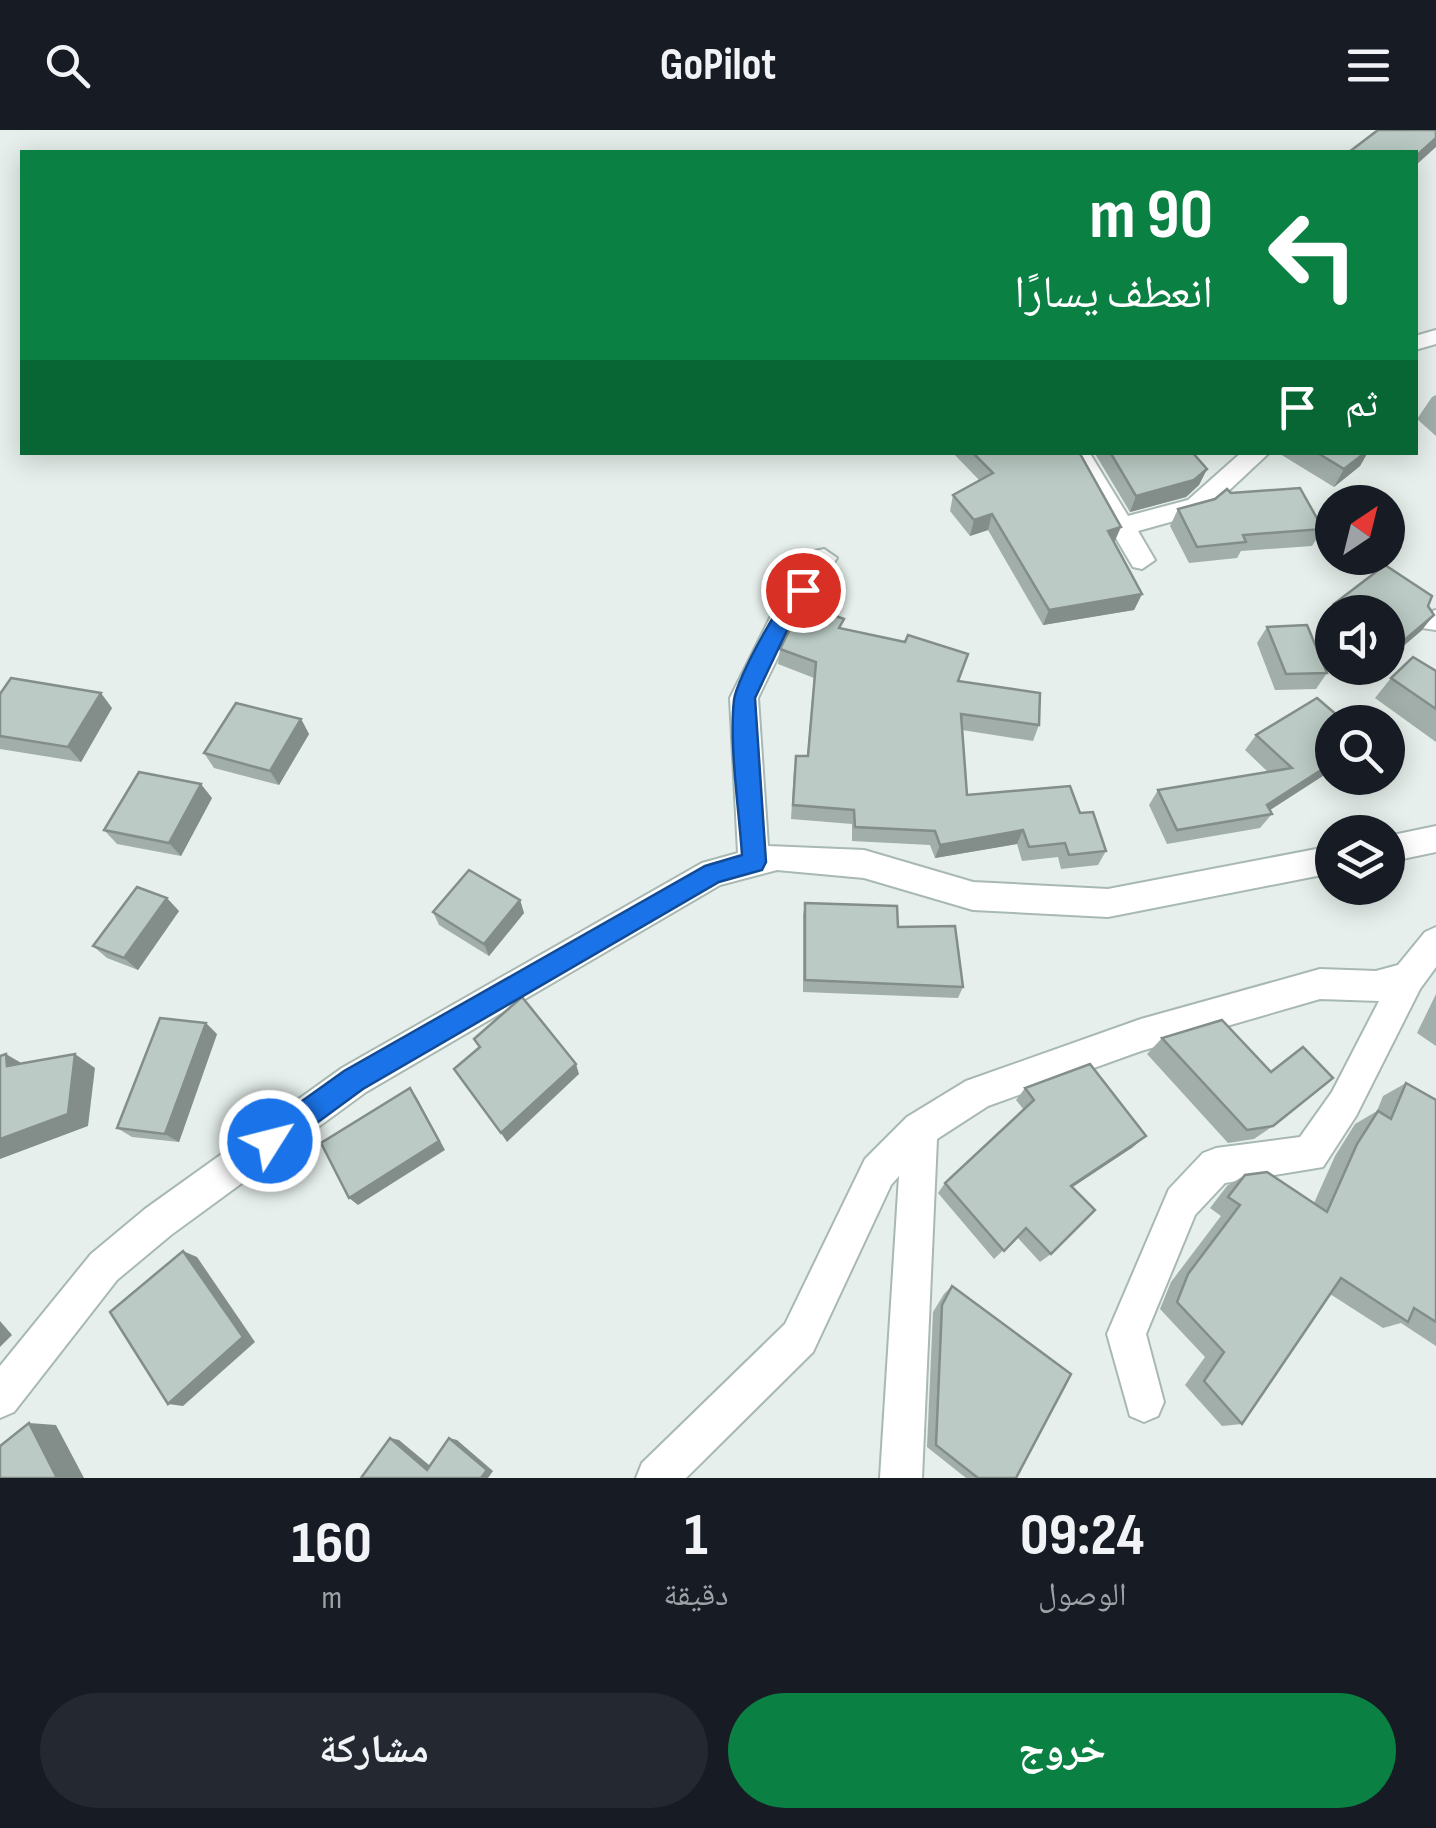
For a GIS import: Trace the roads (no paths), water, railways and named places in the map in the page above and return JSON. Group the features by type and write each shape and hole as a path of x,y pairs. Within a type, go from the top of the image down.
{"street":[{"path":"1079,455 1142,560"},
{"path":"1125,526 1197,506 1255,455"},
{"path":"754,862 744,698 782,621 824,558"},
{"path":"1405,846 1436,840"},
{"path":"0,1398 104,1267 158,1222 354,1080 713,874 778,856 864,864 973,896 1108,903 1315,863"},
{"path":"1144,1402 1126,1334 1182,1202 1216,1166 1310,1154 1344,1104 1408,978 1436,942"},
{"path":"657,1478 799,1338 878,1172 920,1130 978,1093 1141,1035 1320,984 1376,986 1408,978"},
{"path":"901,1478 920,1130"}]}
